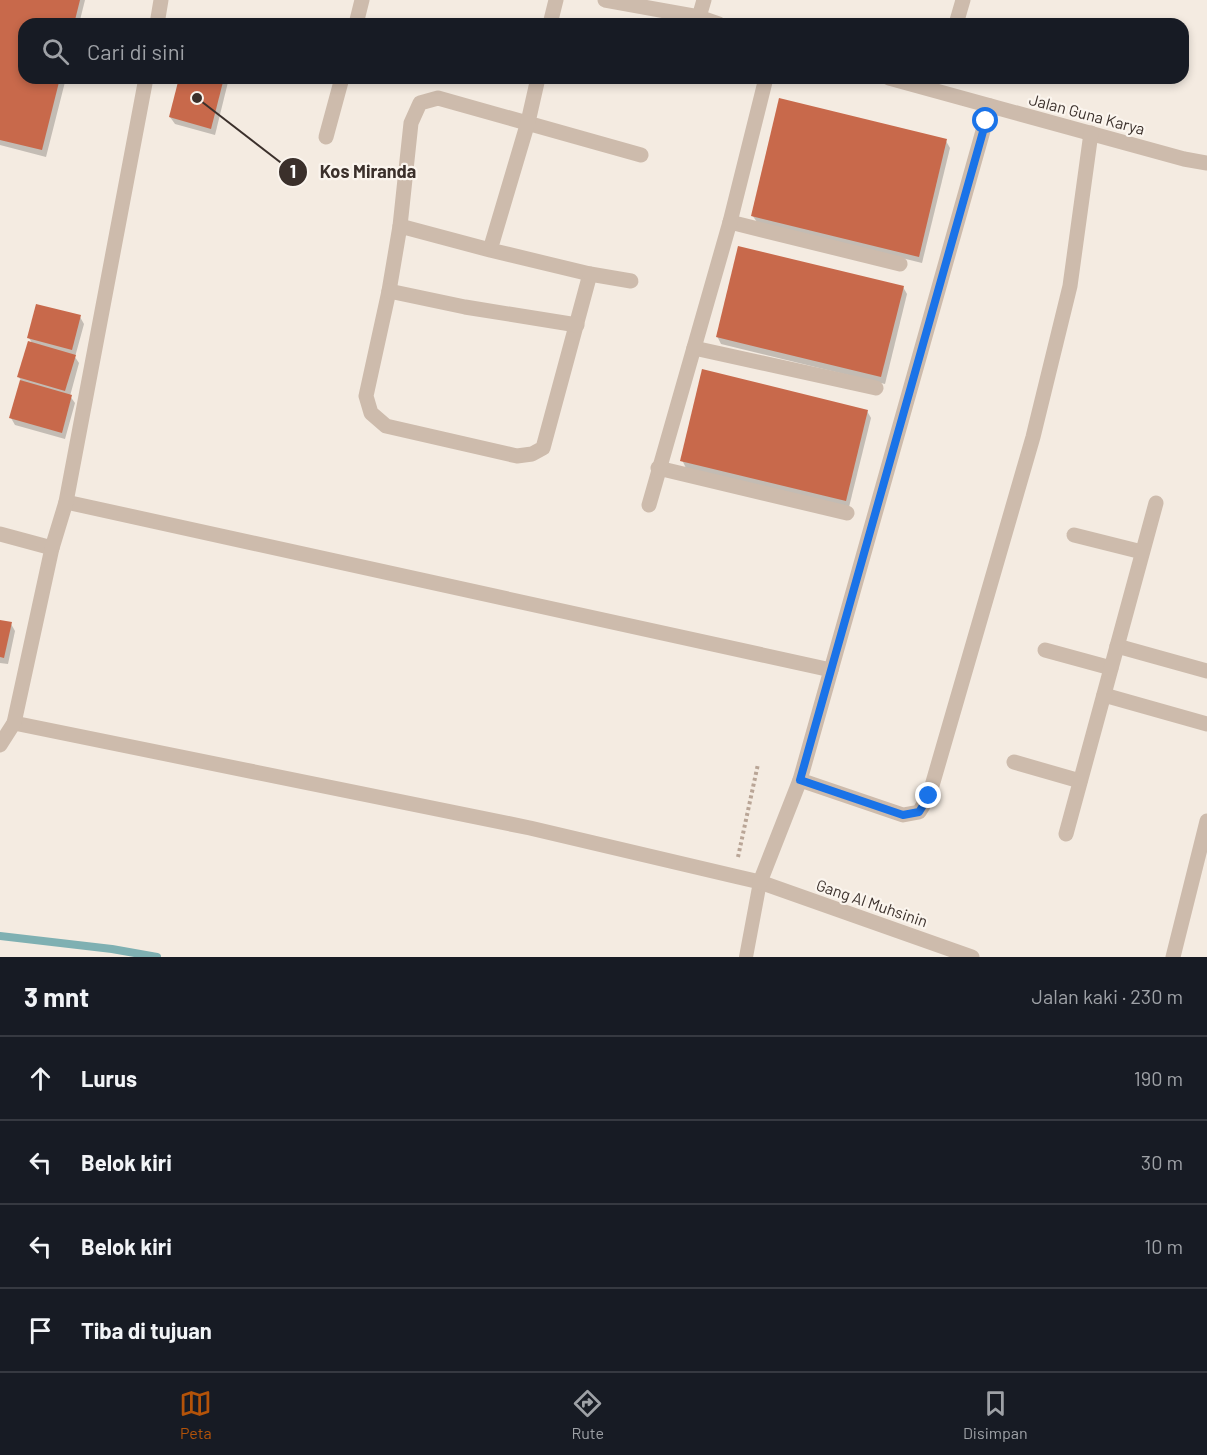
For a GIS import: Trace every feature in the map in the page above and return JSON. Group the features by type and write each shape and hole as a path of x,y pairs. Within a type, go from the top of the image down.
{"street":[{"path":"158,18 161,0"},
{"path":"358,18 362,0"},
{"path":"552,18 556,0"},
{"path":"605,0 702,18"},
{"path":"699,17 704,0"},
{"path":"958,18 963,0"},
{"path":"0,745 14,723 52,548 66,502 145,84"},
{"path":"326,137 340,84"},
{"path":"490,250 528,122 537,84"},
{"path":"649,505 730,222 764,84"},
{"name":"Jalan Guna Karya","path":"940,85 990,106 1207,163"},
{"path":"590,274 543,448 532,454 517,456 386,426 371,413 366,396 389,291 400,226 411,123 420,103 438,98 641,155"},
{"path":"760,882 800,780 990,106"},
{"path":"800,780 903,815 919,812 929,796 1032,437 1067,297 1091,133"},
{"path":"730,222 900,264"},
{"path":"400,226 590,274 631,281"},
{"path":"389,291 577,325"},
{"path":"694,348 876,388"},
{"path":"658,468 847,513"},
{"path":"66,502 831,670"},
{"path":"1066,834 1156,503"},
{"path":"0,534 52,548"},
{"path":"1074,535 1142,552"},
{"path":"1117,646 1207,670"},
{"path":"1045,650 1111,668"},
{"path":"1104,696 1207,724"},
{"name":"Gang Al Muhsinin","path":"14,723 530,828 760,882 972,957"},
{"path":"1014,762 1080,781"},
{"path":"1173,957 1207,821"}],"lane":[{"path":"746,957 760,882"}],"path":[{"path":"734,876 758,765"}],"building":[{"path":"0,0 80,0 76,18 18,18 18,84 58,84 42,150 0,140"},
{"path":"177,84 222,84 211,129 169,117"},
{"path":"779,98 947,139 919,257 751,216"},
{"path":"738,246 904,286 881,377 716,337"},
{"path":"36,304 81,315 72,350 27,338"},
{"path":"28,341 76,355 65,391 17,377"},
{"path":"702,369 868,410 846,501 680,461"},
{"path":"20,380 72,395 62,433 9,418"},
{"path":"0,620 12,622 4,658 0,657"}],"waterway":[{"path":"0,936 112,949 157,957"}],"place":[{"name":"Kos Miranda","path":"197,98"}],"route":[{"path":"929,796 919,812 903,815 800,780 986,121"}]}
